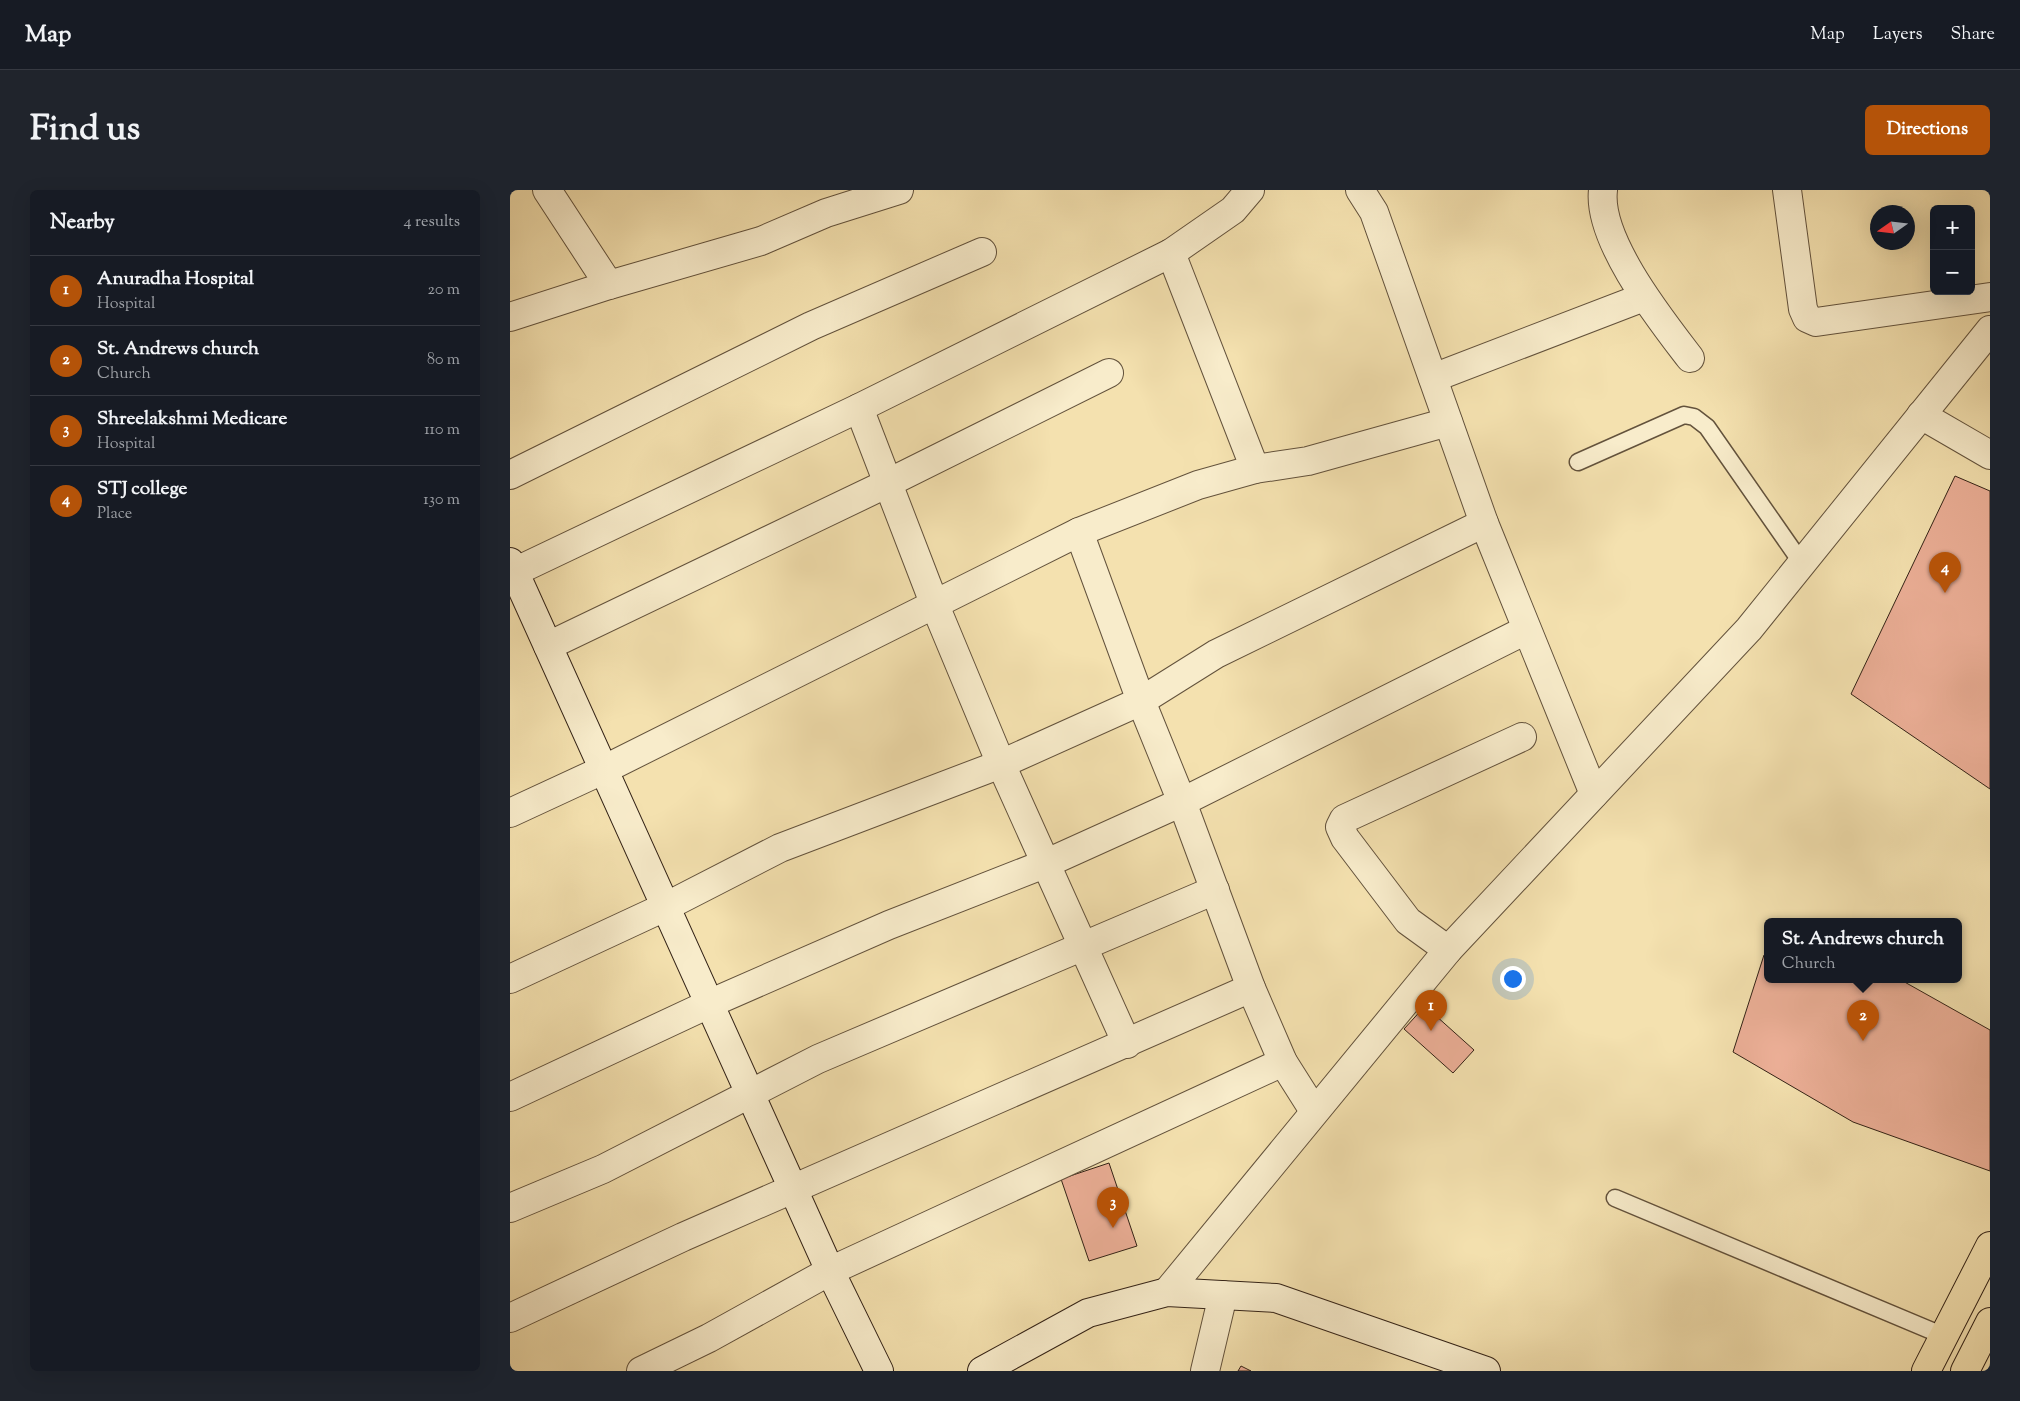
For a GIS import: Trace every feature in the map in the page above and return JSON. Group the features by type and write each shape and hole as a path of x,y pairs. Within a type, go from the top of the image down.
{"highway":[{"path":"1926,1371 1990,1246"},
{"path":"1965,1371 1990,1322"}],"street":[{"path":"548,190 609,286"},
{"path":"510,317 761,241 822,201 899,190"},
{"path":"879,1371 830,1270 605,769 511,569 859,408 1171,253 1233,210 1250,190"},
{"path":"1360,190 1374,212 1484,523 1594,794"},
{"path":"1603,190 1604,211 1615,242 1644,297 1690,358"},
{"path":"1787,190 1803,309 1807,318 1816,322 1990,297"},
{"path":"510,475 811,326 982,252"},
{"path":"1171,253 1255,469"},
{"path":"1432,378 1644,297"},
{"path":"1167,1292 1448,950 1749,629 1801,562 1990,330"},
{"path":"548,646 888,483 1109,373"},
{"path":"859,408 934,603 1001,764 1085,947 1127,1044"},
{"path":"1921,415 1990,456"},
{"path":"510,813 605,769 1079,532 1198,484 1255,469 1308,461 1448,422"},
{"path":"510,979 667,906 780,848 1001,764 1141,701 1216,654 1484,523"},
{"path":"1079,532 1141,701 1182,802 1251,988 1283,1062 1314,1111"},
{"path":"510,1097 710,1004 889,925 1047,863 1182,802 1526,630"},
{"path":"1448,950 1408,921 1345,838 1340,827 1344,819 1522,737"},
{"path":"510,1208 603,1168 751,1095 818,1059 1085,947 1215,890"},
{"path":"510,1318 683,1237 1127,1044 1251,988"},
{"path":"642,1371 709,1338 830,1270 1283,1062"},
{"path":"982,1371 1088,1313 1167,1292 1276,1298 1486,1371"},
{"path":"1205,1371 1224,1295"}],"lane":[{"path":"1578,462 1684,415 1694,417 1707,427 1801,562"},
{"path":"1614,1198 1944,1336"}],"building":[{"path":"1955,476 1990,491 1990,789 1851,694"},
{"path":"1764,955 1764,983 1906,983 1990,1030 1990,1171 1853,1122 1733,1052"},
{"path":"1425,1006 1474,1050 1453,1073 1404,1029"},
{"path":"1109,1163 1137,1246 1089,1261 1061,1179"},
{"path":"1241,1366 1251,1371 1238,1371"}],"place":[{"name":"STJ college","path":"1945,593"},
{"name":"Anuradha Hospital","path":"1431,1031"},
{"name":"St. Andrews church","path":"1863,1041"},
{"name":"Shreelakshmi Medicare","path":"1113,1228"}]}
